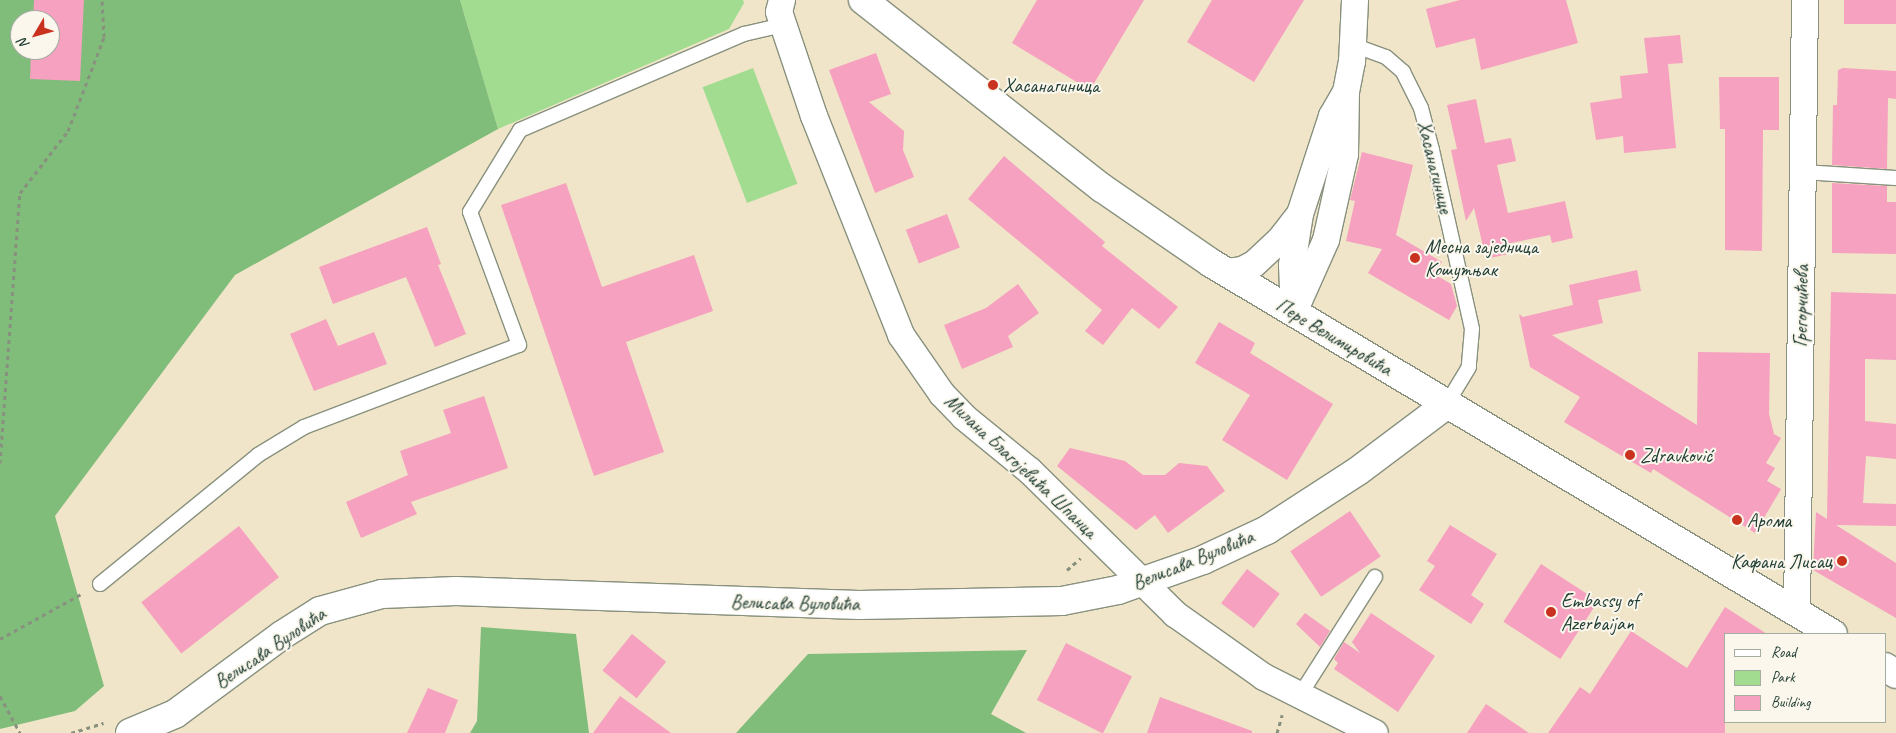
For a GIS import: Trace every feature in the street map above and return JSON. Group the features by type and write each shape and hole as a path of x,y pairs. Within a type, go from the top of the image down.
{"street":[{"name":"Пере Велимировића","path":"863,0 1102,188 1226,272 1446,405 1831,633"},
{"path":"1294,312 1328,231 1345,154 1346,92 1353,45 1355,0"},
{"name":"Грегорчићева","path":"1796,612 1806,0"},
{"name":"Милана Благојевића Шпанца","path":"783,13 866,248 902,335 921,367 964,417 1030,471 1141,582 1208,638 1264,677 1375,733"},
{"path":"1294,312 1292,266 1300,214 1332,116 1346,92"},
{"path":"1226,272 1242,270 1254,264 1279,241 1300,214"},
{"name":"Велисава Вуловића","path":"130,733 175,714 282,634 320,611 382,594 456,591 769,604 904,605 1062,601 1141,582 1220,553 1289,517 1393,447 1446,405"}],"lane":[{"path":"100,584 258,455 304,428 518,345 470,212 520,130 744,34 783,13"},
{"name":"Хасанагинице","path":"1353,45 1386,57 1403,72 1421,108 1430,142 1472,329 1469,366 1446,405"},
{"path":"1803,172 1896,178"},
{"path":"1300,695 1375,577"}],"path":[{"path":"0,463 20,193 68,131 104,37 102,0"},
{"path":"0,639 100,584"},
{"path":"0,696 20,733"}],"green space":[{"path":"0,0 460,0 498,129 235,275 55,516 104,686 75,711 0,729"},
{"path":"460,0 743,0 744,3 729,29 498,129"},
{"path":"753,68 797,184 747,203 703,87"},
{"path":"481,627 576,634 589,733 470,733 477,721"},
{"path":"1027,650 991,714 1026,733 736,733 808,654"}],"building":[{"path":"34,0 84,0 80,81 30,79 31,60 60,60 60,10 34,10"},
{"path":"1037,0 1144,0 1090,90 1012,43"},
{"path":"1212,0 1304,0 1254,82 1187,42"},
{"path":"1460,0 1566,0 1578,43 1481,70 1475,38 1436,48 1426,9"},
{"path":"1844,0 1896,0 1896,24 1844,24"},
{"path":"1680,35 1683,63 1668,64 1676,148 1624,153 1623,136 1596,140 1590,103 1622,98 1620,76 1648,73 1644,38"},
{"path":"876,53 891,94 869,102 904,131 903,150 914,177 875,193 829,70"},
{"path":"1843,68 1896,71 1896,99 1888,98 1887,169 1832,165 1833,105 1837,105 1838,70"},
{"path":"1719,77 1779,77 1779,130 1763,130 1762,251 1725,250 1725,129 1720,129"},
{"path":"1476,99 1485,143 1511,138 1516,161 1497,165 1508,213 1565,201 1573,238 1552,243 1550,235 1506,244 1508,254 1486,259 1474,208 1466,221 1451,150 1457,149 1447,105"},
{"path":"1362,152 1413,165 1396,235 1442,262 1434,274 1451,284 1457,306 1449,320 1368,273 1382,249 1346,241 1355,201 1350,200"},
{"path":"1004,156 1105,242 1102,246 1178,307 1159,329 1132,308 1103,345 1085,331 1102,310 968,199"},
{"path":"566,183 602,287 694,255 713,311 626,342 664,452 594,476 501,205"},
{"path":"1832,183 1887,186 1887,202 1896,202 1896,254 1832,253"},
{"path":"947,214 960,248 919,263 906,230"},
{"path":"427,227 441,264 438,265 466,334 435,347 406,277 333,304 319,267"},
{"path":"1637,270 1641,291 1598,300 1603,323 1552,335 1697,425 1698,352 1770,353 1769,414 1774,434 1781,438 1766,463 1775,468 1767,481 1781,489 1755,533 1653,469 1651,473 1564,422 1580,397 1530,367 1519,314 1523,317 1573,305 1569,285"},
{"path":"1018,284 1039,313 1008,336 1013,347 962,369 944,325 986,308"},
{"path":"1831,292 1896,294 1896,360 1865,359 1865,421 1896,424 1896,459 1866,456 1863,503 1896,504 1896,526 1836,525 1896,563 1896,618 1813,570 1816,512 1827,519"},
{"path":"326,319 338,346 374,332 387,364 314,391 290,334"},
{"path":"1219,322 1255,343 1250,353 1333,404 1287,480 1222,440 1250,395 1195,363"},
{"path":"484,396 508,468 411,502 417,514 361,538 346,502 408,475 400,451 451,433 443,410"},
{"path":"1070,448 1125,461 1143,475 1165,475 1179,463 1207,466 1225,491 1168,533 1155,515 1136,530 1057,466"},
{"path":"1350,511 1381,557 1321,597 1290,551"},
{"path":"1450,525 1497,554 1471,595 1484,604 1471,624 1419,590 1435,566 1427,561"},
{"path":"239,526 279,577 181,654 141,602"},
{"name":"Embassy of Azerbaijan","path":"1541,564 1598,601 1560,659 1503,622"},
{"path":"1247,569 1280,594 1254,628 1221,603"},
{"path":"1725,607 1765,633 1724,633 1725,733 1548,733 1580,687 1590,694 1631,631 1687,668"},
{"path":"1305,613 1330,631 1320,647 1296,624"},
{"path":"1371,613 1435,656 1398,712 1334,669 1338,663 1334,659 1344,642 1360,653 1352,642"},
{"path":"632,634 666,662 637,698 602,671"},
{"path":"1066,643 1132,677 1103,733 1037,700"},
{"path":"428,688 458,700 445,733 407,733"},
{"path":"620,696 671,733 593,733"},
{"path":"1160,697 1252,731 1252,733 1147,733"},
{"path":"1486,704 1529,733 1467,733"}],"place":[{"name":"Хасанагиница","path":"993,85"},
{"name":"Месна заједница Кошутњак","path":"1415,258"},
{"name":"Zdravković","path":"1630,455"},
{"name":"Арома","path":"1737,520"},
{"name":"Кафана Лисац","path":"1842,561"},
{"name":"Embassy of Azerbaijan","path":"1551,612"}]}
